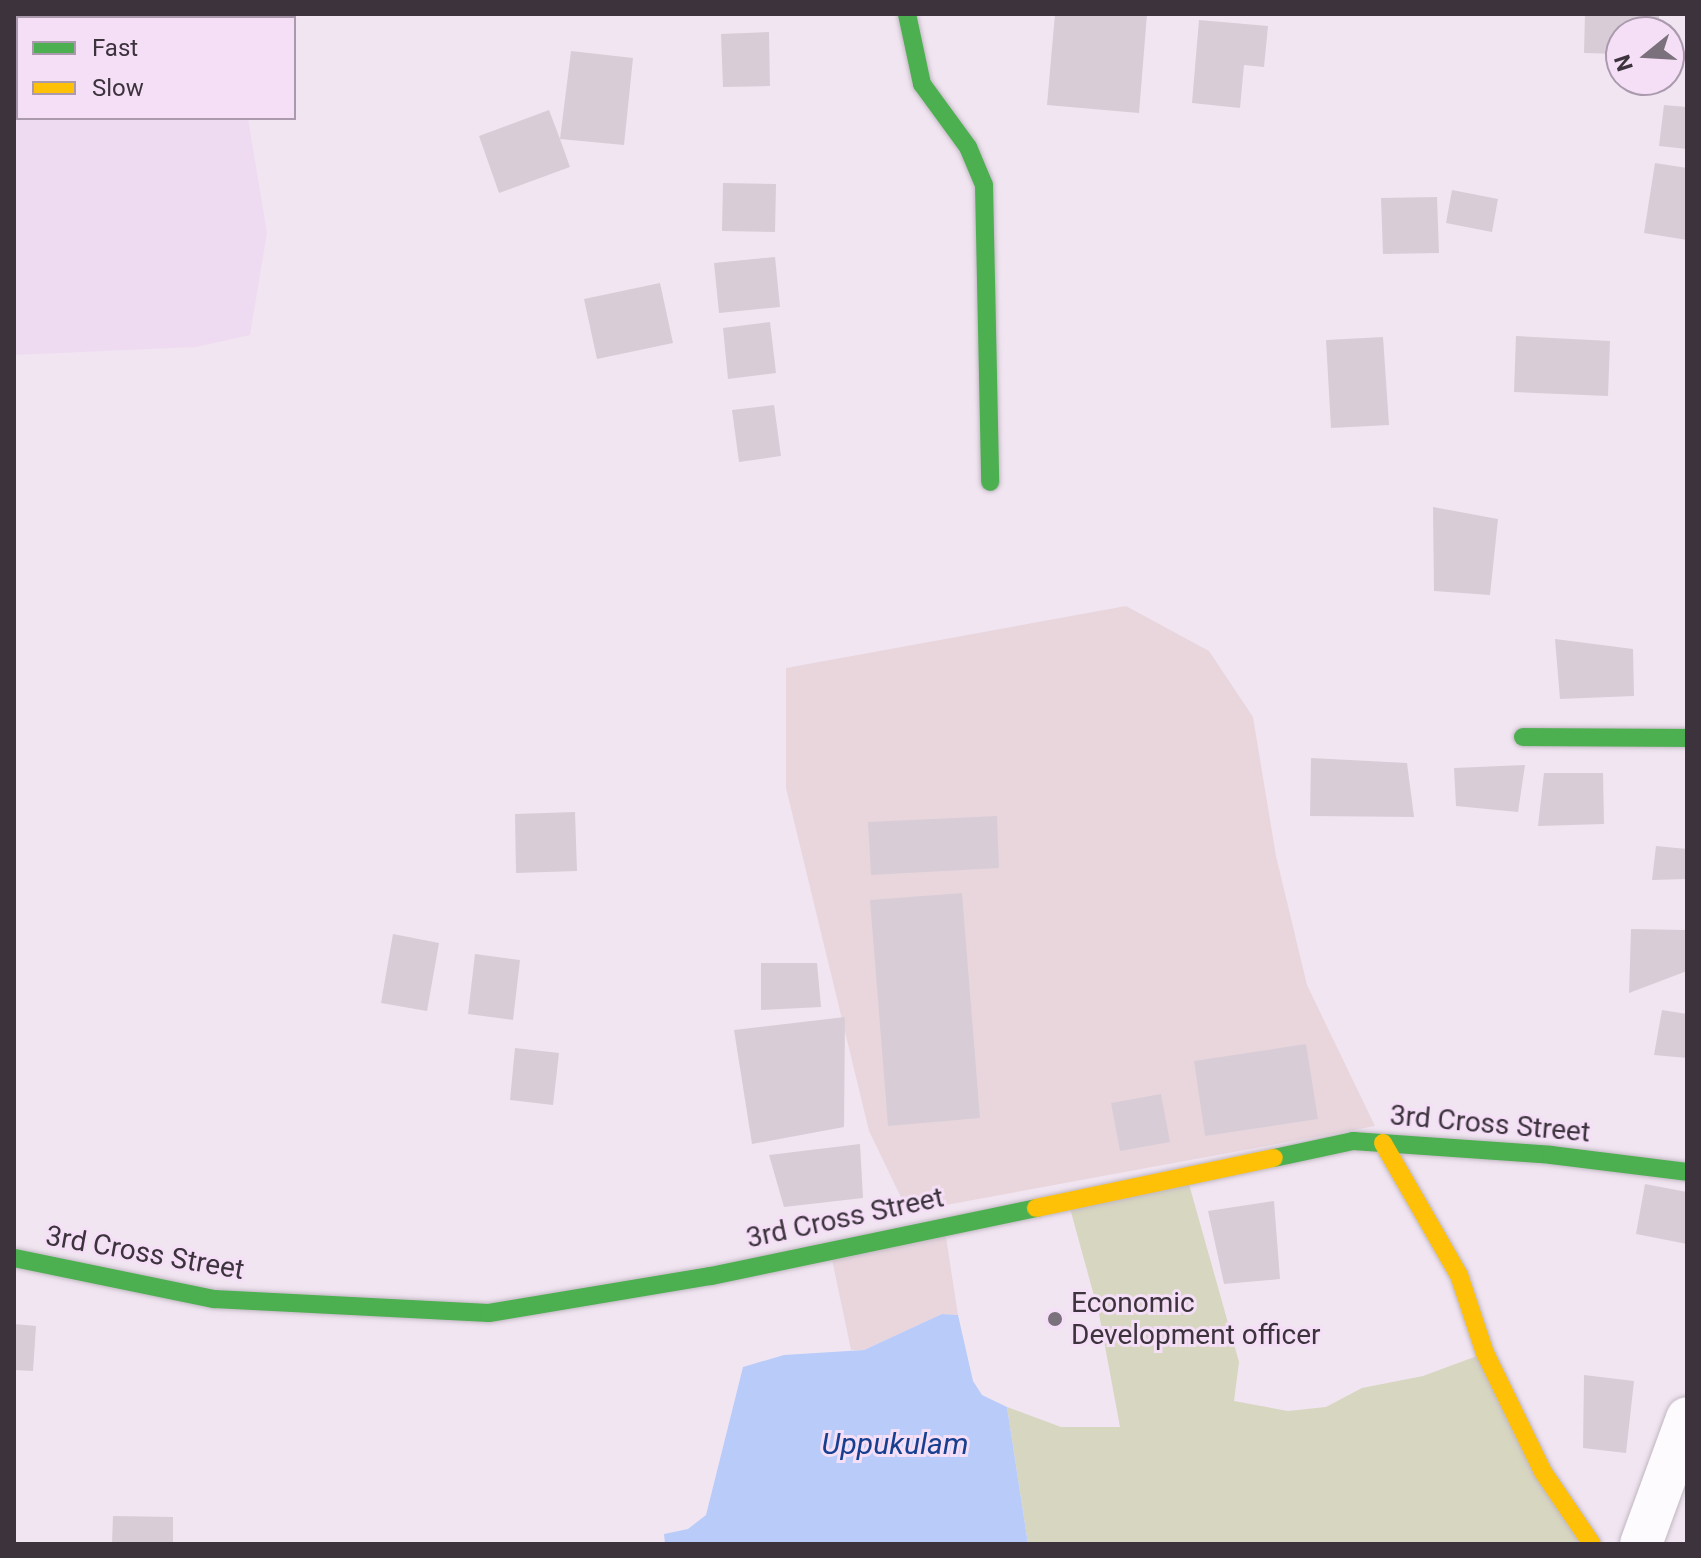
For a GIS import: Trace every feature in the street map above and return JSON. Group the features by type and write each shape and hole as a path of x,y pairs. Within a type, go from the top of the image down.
{"street":[{"path":"907,14 922,84 968,147 984,185 990,482"},
{"path":"1523,737 1687,738"},
{"name":"3rd Cross Street","path":"14,1258 214,1299 489,1313 711,1276 1353,1141 1551,1155 1687,1172"},
{"path":"1383,1143 1459,1275 1485,1353 1543,1472 1592,1544"},
{"path":"1641,1544 1687,1418"}],"shaded area":[{"path":"14,14 226,14 16,16 16,120 248,120 267,233 250,335 196,347 14,355"},
{"path":"1126,606 1209,651 1253,717 1276,856 1307,985 1375,1126 908,1212 869,1131 786,788 786,668"},
{"path":"944,1224 958,1315 942,1314 864,1350 851,1350 830,1250"}],"green space":[{"path":"1187,1177 1239,1362 1234,1401 1288,1411 1326,1407 1362,1388 1423,1376 1485,1353 1592,1544 1028,1544 1007,1407 1061,1427 1120,1427 1099,1314 1068,1201"}],"water":[{"name":"Uppukulam","path":"942,1314 958,1315 973,1381 982,1395 1007,1407 1028,1544 665,1544 664,1534 688,1529 706,1515 743,1367 784,1355 864,1350"}],"building":[{"path":"1055,14 1147,14 1139,113 1047,105"},
{"path":"1585,14 1659,14 1605,16 1605,54 1584,53"},
{"path":"1199,20 1268,26 1264,67 1244,65 1240,108 1192,103"},
{"path":"769,32 770,86 723,87 721,34"},
{"path":"571,51 633,58 624,145 560,139"},
{"path":"1664,105 1687,107 1687,149 1659,146"},
{"path":"549,110 570,167 499,193 479,136"},
{"path":"1655,163 1687,168 1687,240 1644,233"},
{"path":"723,183 776,184 775,232 722,231"},
{"path":"1452,190 1498,199 1492,232 1446,223"},
{"path":"1437,197 1439,253 1383,254 1381,198"},
{"path":"775,257 780,307 719,313 714,263"},
{"path":"660,283 673,343 597,359 584,299"},
{"path":"770,322 776,373 728,379 723,328"},
{"path":"1516,336 1610,341 1608,396 1514,392"},
{"path":"1383,337 1389,425 1331,428 1326,340"},
{"path":"774,405 781,456 739,462 732,410"},
{"path":"1433,507 1498,519 1490,595 1434,591"},
{"path":"1555,639 1633,649 1634,696 1560,699"},
{"path":"1311,758 1407,763 1414,817 1310,816"},
{"path":"1525,765 1518,812 1456,806 1454,768"},
{"path":"1544,773 1603,773 1604,824 1538,826"},
{"path":"575,812 577,871 516,873 515,814"},
{"path":"997,816 999,868 871,875 868,822"},
{"path":"1656,846 1687,849 1687,879 1652,880"},
{"path":"962,893 980,1118 888,1126 870,900"},
{"path":"1631,929 1687,930 1687,971 1629,993"},
{"path":"393,934 439,943 427,1011 381,1003"},
{"path":"475,954 520,960 513,1020 468,1014"},
{"path":"761,963 817,963 821,1007 761,1010"},
{"path":"1662,1010 1687,1014 1687,1058 1654,1055"},
{"path":"845,1017 844,1127 752,1144 734,1030"},
{"path":"1306,1044 1318,1119 1205,1136 1194,1061"},
{"path":"515,1048 559,1053 553,1105 510,1100"},
{"path":"1161,1094 1170,1142 1120,1151 1111,1103"},
{"path":"860,1144 863,1198 784,1207 769,1155"},
{"path":"1645,1184 1687,1192 1687,1244 1636,1234"},
{"path":"1274,1201 1280,1279 1224,1284 1208,1211"},
{"path":"14,1324 36,1326 33,1371 14,1370"},
{"path":"1584,1375 1634,1381 1626,1453 1583,1448"},
{"path":"113,1516 173,1517 173,1544 112,1544"}],"traffic: fast":[{"path":"907,14 922,84 968,147 984,185 990,482"},
{"path":"1523,737 1687,738"},
{"path":"1274,1158 1353,1141 1551,1155 1687,1172"},
{"path":"14,1258 214,1299 489,1313 711,1276 1036,1208"}],"traffic: slow":[{"path":"1383,1143 1459,1275 1485,1353 1543,1472 1592,1544"},
{"path":"1036,1208 1274,1158"}],"place":[{"name":"Economic Development officer","path":"1055,1319"}]}
